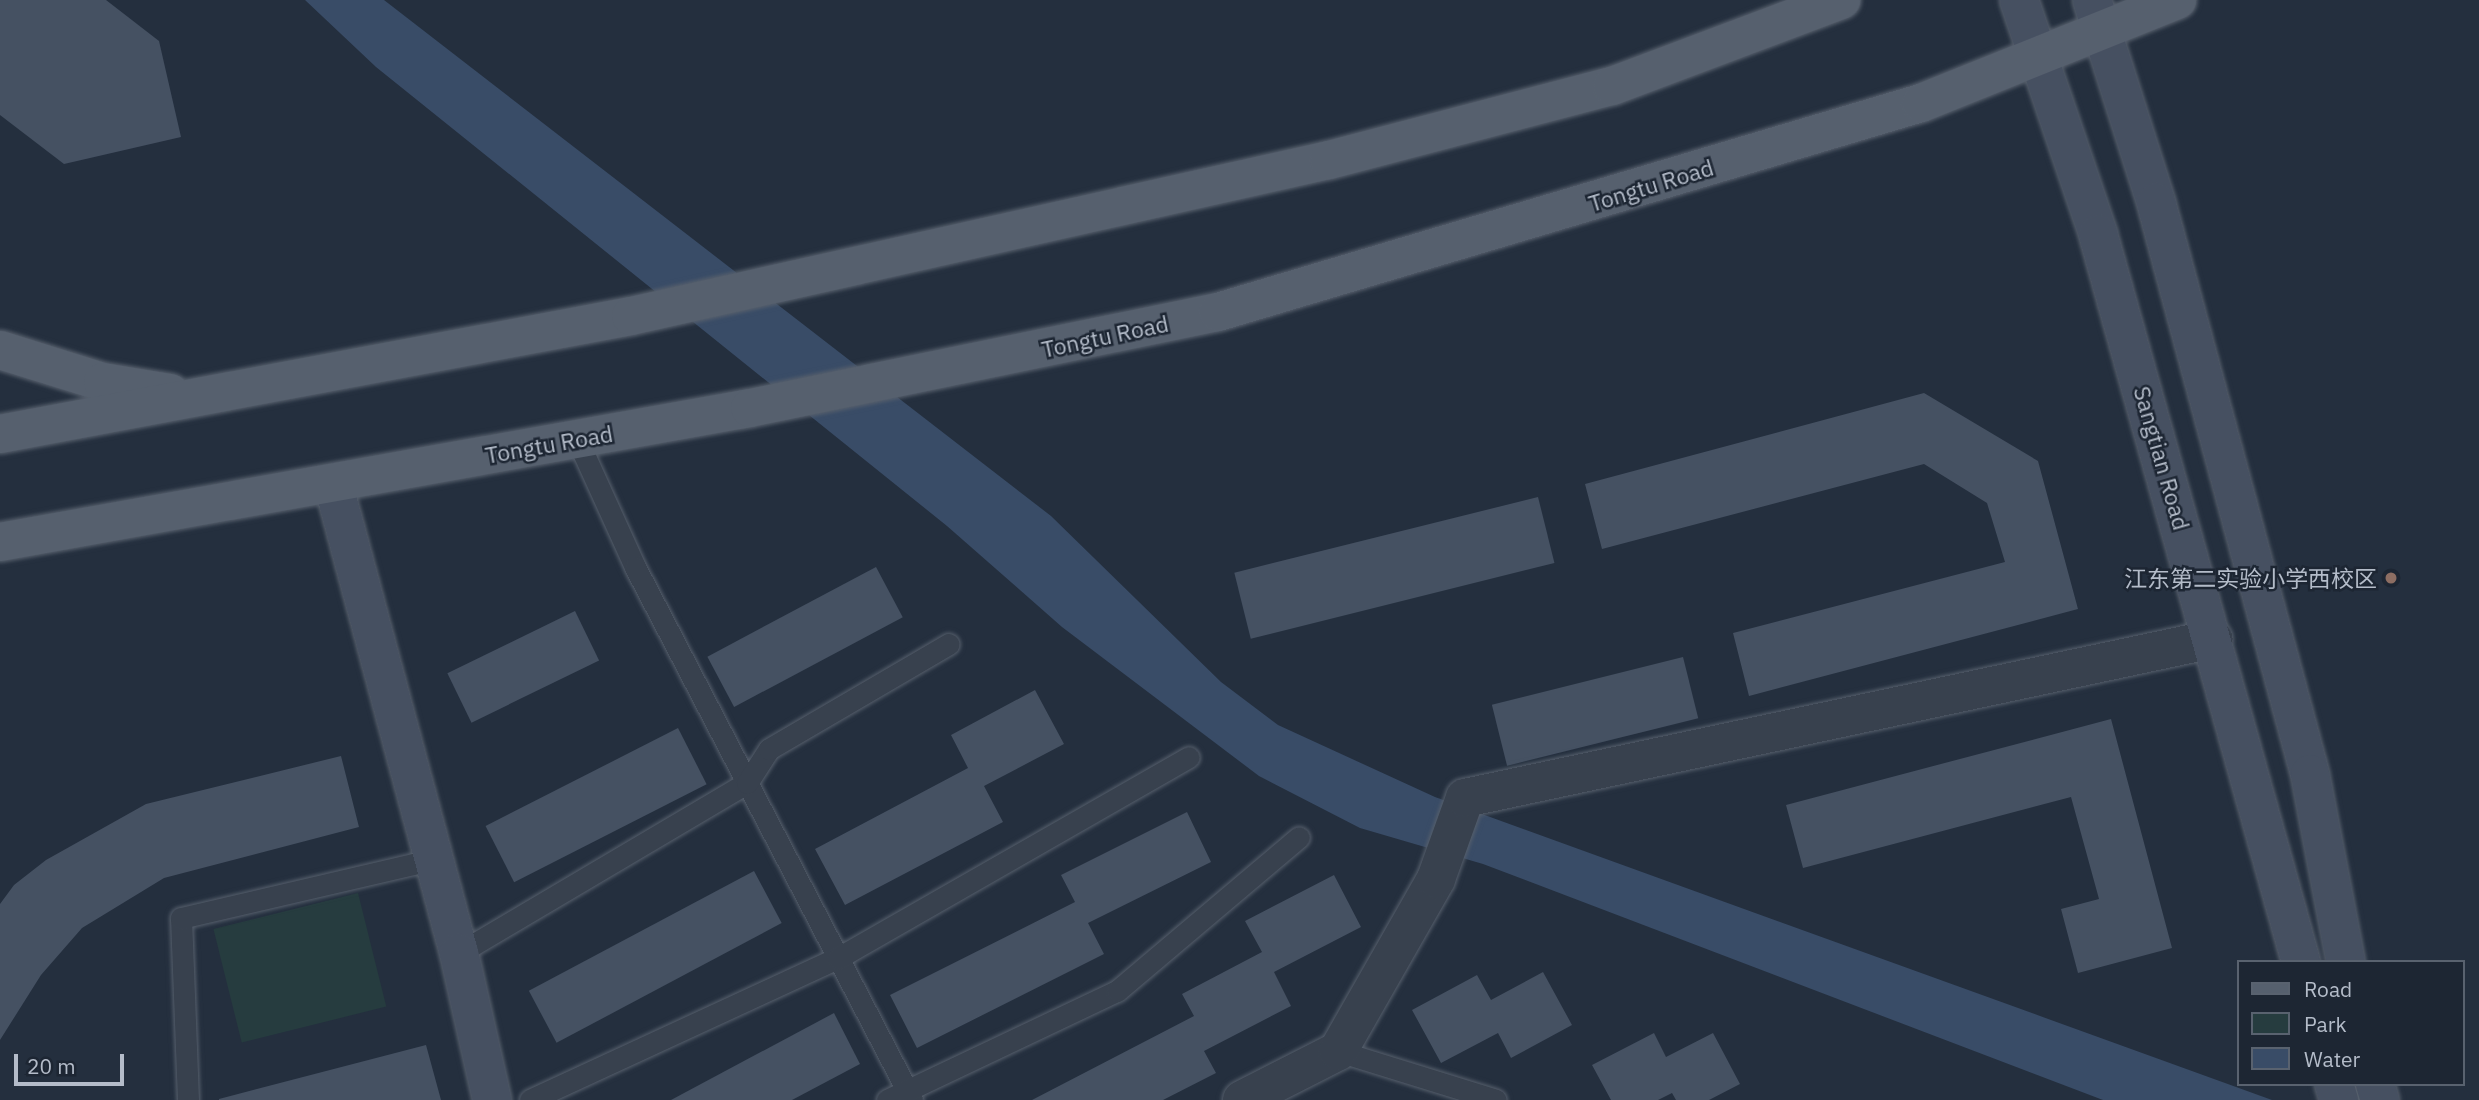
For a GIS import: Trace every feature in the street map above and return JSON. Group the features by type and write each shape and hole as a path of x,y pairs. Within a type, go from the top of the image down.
{"main road":[{"path":"0,434 631,316 1329,160 1612,86 1841,0"},
{"name":"Sangtian Road","path":"2019,0 2098,234 2300,960"},
{"name":"Tongtu Road","path":"0,542 750,408 1231,309 1895,111 2039,59 2097,16 2176,0"},
{"path":"2097,16 2157,202 2310,774 2346,960"},
{"path":"0,350 103,382 200,398"},
{"path":"333,483 459,953 492,1100"}],"street":[{"path":"1242,1100 1338,1051 1436,879 1465,799 2213,639"}],"lane":[{"path":"576,439 747,783 838,958 902,1097 1117,991 1299,837"},
{"path":"459,953 747,783 769,749 949,645"},
{"path":"530,1100 838,958 1189,757"},
{"path":"188,1100 181,918 434,859"},
{"path":"1338,1051 1496,1100"}],"green space":[{"path":"358,893 386,1007 242,1043 213,929"}],"water":[{"path":"305,0 384,0 1051,516 1221,682 1278,725 1435,797 2272,1100 2103,1100 1483,864 1360,828 1259,776 1062,627 947,526 376,67"}],"building":[{"path":"0,0 106,0 159,41 181,137 64,164 0,115"},
{"path":"1924,393 2038,461 2078,609 1749,696 1733,633 2005,562 1987,503 1924,464 1602,549 1585,484"},
{"path":"1538,497 1554,563 1251,639 1234,573"},
{"path":"876,567 903,617 734,707 707,657"},
{"path":"575,611 599,660 471,723 447,673"},
{"path":"1683,657 1698,718 1507,766 1492,705"},
{"path":"1035,690 1064,744 984,786 1003,822 845,905 815,849 968,768 951,735"},
{"path":"2111,719 2172,948 2078,973 2061,909 2099,899 2071,797 1803,868 1786,805"},
{"path":"678,728 707,784 514,882 486,826"},
{"path":"341,756 359,827 164,878 82,928 41,975 0,1040 0,904 14,885 46,860 146,804"},
{"path":"1187,812 1211,862 1088,923 1104,954 917,1048 890,995 1075,902 1061,875"},
{"path":"754,871 782,923 557,1043 529,991"},
{"path":"1334,875 1361,927 1274,972 1291,1006 1204,1051 1216,1073 1163,1100 1032,1100 1194,1016 1182,994 1262,952 1245,921"},
{"path":"1543,972 1572,1025 1511,1058 1498,1033 1441,1063 1412,1010 1477,975 1491,1000"},
{"path":"834,1013 860,1064 792,1100 671,1100"},
{"path":"1654,1033 1666,1057 1713,1033 1740,1084 1709,1100 1676,1100 1672,1093 1658,1100 1611,1100 1592,1065"},
{"path":"426,1045 441,1100 219,1100 219,1099"}],"place":[{"name":"江东第二实验小学西校区","path":"2391,578"}]}
